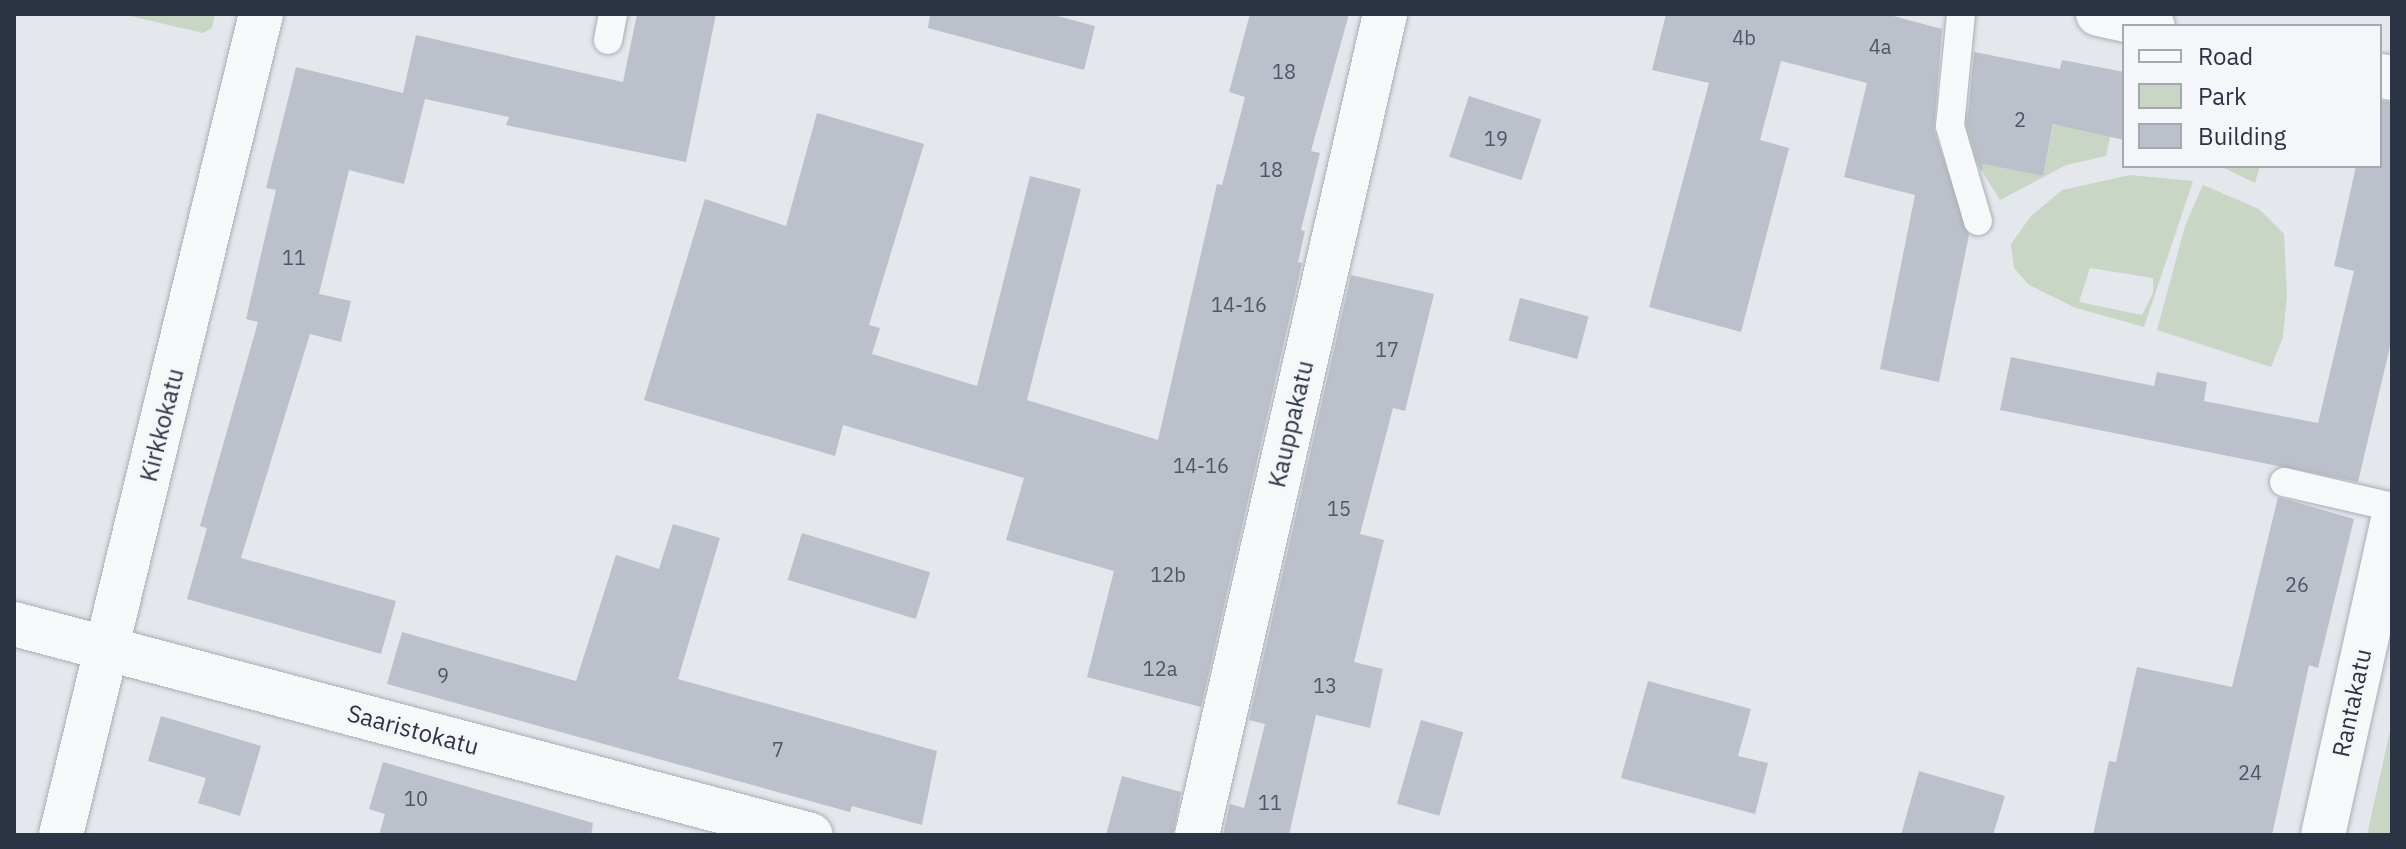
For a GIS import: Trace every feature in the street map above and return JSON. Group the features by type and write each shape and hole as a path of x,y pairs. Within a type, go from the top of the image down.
{"street":[{"name":"Kirkkokatu","path":"61,835 261,14"},
{"name":"Kauppakatu","path":"1197,835 1385,14"},
{"path":"2098,14 2144,24"},
{"name":"Rantakatu","path":"2323,835 2392,524"},
{"name":"Saaristokatu","path":"14,624 811,835"}],"lane":[{"path":"1961,14 1950,126 1978,221"},
{"path":"2284,482 2392,507"}],"green space":[{"path":"121,14 215,14 212,28 203,33"},
{"path":"1964,112 1987,115 1978,163 2043,176 2056,112 2110,137 2106,156 2066,165 2000,200 1968,149"},
{"path":"2224,168 2259,168 2255,183"},
{"path":"2130,175 2193,181 2144,327 2076,308 2029,285 2014,268 2011,244 2031,216 2062,190","holes":["2090,268 2153,278 2153,293 2142,315 2079,302"]},
{"path":"2203,185 2259,209 2284,234 2287,296 2283,337 2271,367 2157,330 2185,226"},
{"path":"2392,722 2392,835 2367,835"}],"building":[{"path":"637,14 716,14 686,162 506,125 509,117 425,99 404,184 349,170 319,294 351,301 341,342 310,334 241,558 396,601 381,654 187,599 207,528 200,526 258,322 246,319 276,190 266,188 296,67 403,93 416,35 623,82"},
{"path":"930,14 1050,14 1095,26 1084,70 928,28"},
{"path":"1250,14 1349,14 1311,151 1320,153 1301,230 1305,231 1298,262 1302,263 1201,707 1087,677 1114,571 1006,540 1024,478 843,425 835,456 644,400 705,199 786,226 817,113 924,144 869,325 880,328 872,354 977,386 1030,176 1081,189 1027,400 1158,440 1217,184 1222,185 1245,97 1229,92"},
{"path":"1666,14 1886,14 1942,29 1934,130 1969,235 1939,382 1880,369 1915,195 1844,177 1867,83 1781,61 1760,140 1789,148 1741,332 1649,307 1709,83 1652,70"},
{"path":"1974,52 2060,69 2062,60 2122,72 2122,140 2053,124 2043,176 1983,164 1981,172 1967,124"},
{"path":"1469,96 1541,119 1522,180 1449,157"},
{"path":"2382,101 2392,102 2392,338 2358,482 2000,410 2011,357 2154,386 2157,372 2207,382 2204,401 2318,423 2354,271 2334,266 2356,168 2382,168"},
{"path":"1351,275 1434,294 1405,411 1393,408 1360,534 1384,540 1354,662 1383,669 1370,728 1316,715 1289,835 1223,835 1230,804 1244,808 1265,724 1249,720"},
{"path":"1520,298 1589,316 1577,359 1509,341"},
{"path":"2278,497 2354,519 2318,668 2309,665 2272,835 2093,835 2109,761 2116,762 2137,667 2232,687"},
{"path":"673,524 720,538 678,679 937,751 922,825 852,806 850,812 387,684 402,632 576,681 616,555 659,569"},
{"path":"802,533 930,572 916,619 788,580"},
{"path":"1648,681 1751,709 1738,756 1768,763 1755,814 1621,778"},
{"path":"161,716 261,746 240,816 198,803 206,778 148,761"},
{"path":"1421,720 1463,732 1439,816 1397,804"},
{"path":"383,762 593,823 591,835 379,835 385,814 369,809"},
{"path":"1919,771 2005,796 1993,835 1901,835"},
{"path":"1122,776 1181,792 1173,835 1106,835"}]}
